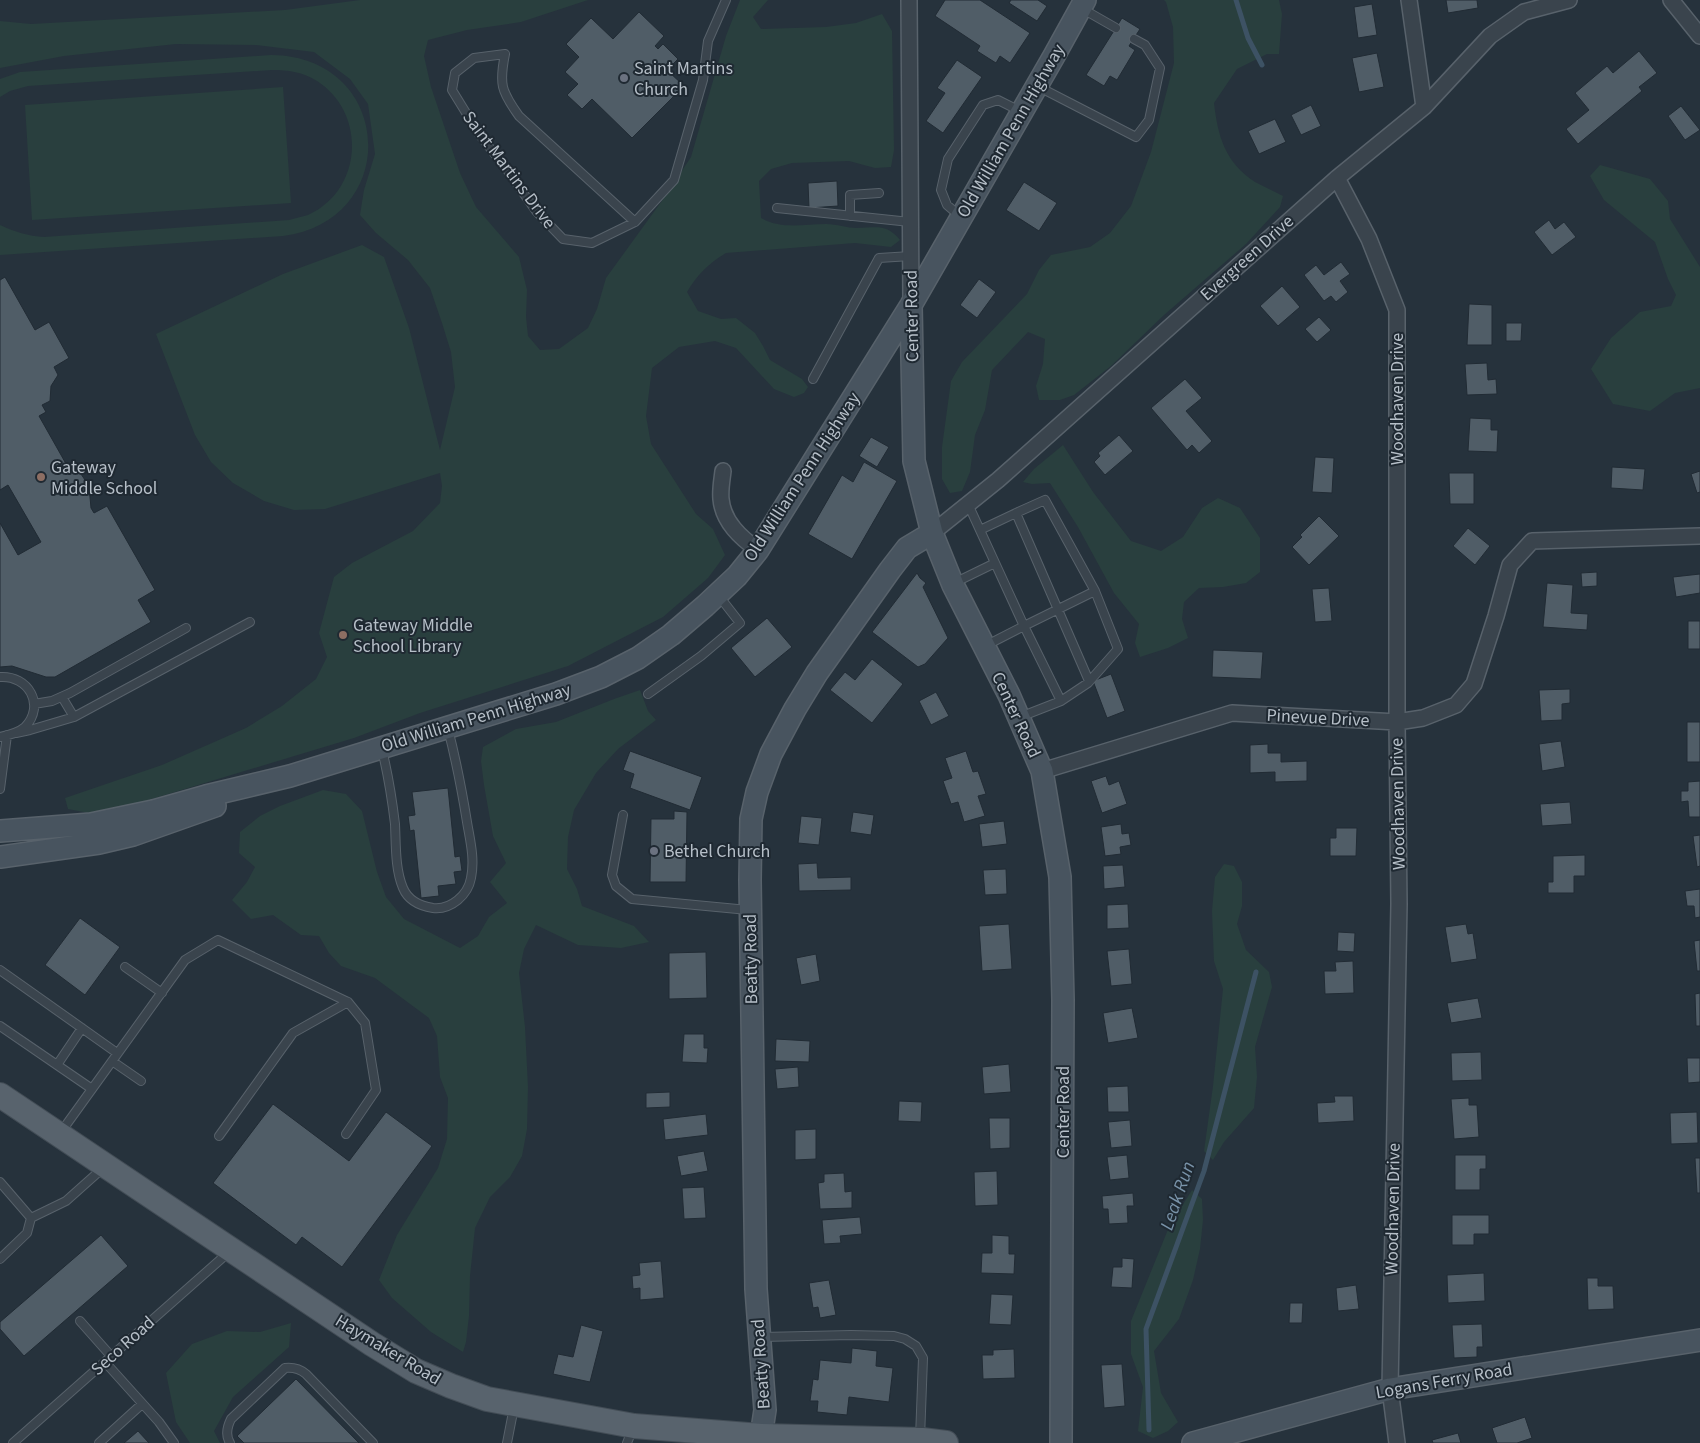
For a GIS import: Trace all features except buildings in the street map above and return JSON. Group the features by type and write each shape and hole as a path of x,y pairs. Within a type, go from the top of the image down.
{"main road":[{"name":"Haymaker Road","path":"3,1096 372,1344 416,1371 451,1386 487,1399 630,1434 761,1439 920,1440 946,1443"}],"street":[{"name":"Center Road","path":"909,0 914,461 932,533 952,584 984,646 1042,771 1060,876 1063,1000 1061,1443"},
{"path":"1409,0 1424,106"},
{"name":"Evergreen Drive","path":"932,533 998,480 1337,178 1424,106 1490,36 1524,12 1569,0"},
{"path":"1671,0 1700,36"},
{"name":"Old William Penn Highway","path":"0,831 91,824 115,820 290,776 556,694 601,677 638,658 671,635 737,576 758,550 911,305 1082,4"},
{"name":"Woodhaven Drive","path":"1337,178 1369,238 1397,310 1399,904 1390,1389 1397,1443"},
{"path":"723,471 721,500 728,521 741,538 758,550"},
{"name":"Beatty Road","path":"761,1439 765,1410 756,1289 750,910 751,819 757,792 772,754 794,708 907,548 932,533"},
{"name":"Pinevue Drive","path":"1042,771 1232,713 1397,722 1423,718 1456,705 1474,684 1496,616 1510,564 1532,541 1700,536"},
{"name":"Old William Penn Highway","path":"0,857 98,843 133,835 210,808 290,776"},
{"name":"Logans Ferry Road","path":"1193,1443 1390,1389 1700,1340"}],"lane":[{"name":"Saint Martins Drive","path":"635,222 519,116 506,98 501,76 505,54 474,58 455,73 452,90 479,134 508,170 536,211 563,240 592,243 635,222 674,180 703,80 708,41 726,0"},
{"path":"1082,4 1116,28"},
{"path":"1037,86 1136,137 1149,120 1160,68 1145,45 1134,39"},
{"path":"961,218 947,205 941,190 948,159 983,105 998,100 1022,112"},
{"path":"850,216 850,195 879,193"},
{"path":"777,208 910,222"},
{"path":"813,378 879,258 911,256"},
{"path":"980,530 1045,500 1095,591 1118,649 1089,681 1061,701 1018,717"},
{"path":"968,504 1061,701"},
{"path":"1016,513 1089,681"},
{"path":"952,584 995,564"},
{"path":"984,646 1095,591"},
{"path":"648,694 701,656 740,623 718,594"},
{"path":"0,788 2,736 74,717 250,622"},
{"path":"34,704 62,697 186,628"},
{"path":"0,677 11,677 20,680 32,695 34,704 30,721 16,733"},
{"path":"62,697 74,717"},
{"path":"381,748 392,801 399,876 404,890 414,902 424,906 436,908 455,903 468,891 471,878 472,855 458,771 447,727"},
{"path":"623,815 612,875 616,886 624,894 632,899 750,910"},
{"path":"60,1134 185,960 218,940 348,1002 365,1023 376,1090 346,1134"},
{"path":"125,967 162,993"},
{"path":"0,970 117,1053"},
{"path":"219,1136 292,1033 348,1002"},
{"path":"0,1026 92,1089"},
{"path":"57,1065 82,1028"},
{"path":"112,1061 141,1081"},
{"path":"31,1218 66,1202 107,1165"},
{"path":"0,1182 31,1218"},
{"path":"0,1259 27,1233 31,1218"},
{"name":"Seco Road","path":"13,1443 232,1249"},
{"path":"80,1321 142,1404 174,1443"},
{"path":"759,1337 894,1336 905,1339 916,1346 923,1358 920,1440"},
{"path":"230,1443 226,1433 231,1419 285,1368 302,1371 306,1374 373,1443"},
{"path":"99,1443 142,1404"},
{"path":"507,1443 514,1405"}],"green space":[{"path":"360,0 588,0 521,22 467,30 428,40 424,56 431,87 460,173 476,207 519,257 527,290 526,317 528,336 540,350 559,349 588,328 597,309 606,278 691,157 726,36 740,0 768,0 753,17 761,29 826,27 856,23 882,14 892,31 894,150 891,167 875,168 849,161 792,163 771,169 759,181 761,218 777,224 793,226 826,224 853,228 880,228 890,231 900,240 891,247 855,243 726,253 699,275 687,292 698,311 721,319 736,318 755,333 770,360 802,379 808,387 804,393 794,397 774,389 736,348 715,341 679,347 652,368 646,416 651,444 696,514 713,529 725,555 708,578 663,617 568,666 420,713 354,738 99,815 68,809 65,798 162,765 246,728 282,706 316,679 327,657 319,633 334,577 352,563 413,531 440,503 442,486 440,473 325,509 294,510 264,501 233,483 211,462 195,435 156,334 283,274 362,245 384,257 409,328 440,450 455,387 451,352 430,288 408,260 376,233 360,215 364,190 375,154 368,104 350,79 314,52 256,45 176,44 64,56 0,68 0,21 31,24 285,10"},
{"path":"1164,0 1279,0 1282,14 1279,54 1267,54 1237,69 1214,103 1221,138 1230,157 1236,166 1255,182 1283,196 1280,207 1246,244 1164,315 1111,366 1074,395 1060,400 1039,400 1036,386 1043,364 1045,339 1028,332 992,370 985,410 975,435 970,472 962,491 950,493 942,479 942,447 951,381 962,362 1027,294 1039,270 1051,255 1090,247 1110,233 1131,206 1151,152 1174,63 1173,27"},
{"path":"271,55 312,62 342,81 360,108 368,140 364,172 349,201 322,224 283,236 0,255 0,225 32,236 44,237 289,220 308,215 326,203 340,188 348,170 352,151 351,131 344,112 333,95 317,81 301,74 272,70 28,86 10,91 0,97 0,79 20,72"},
{"path":"283,87 291,203 32,220 25,105"},
{"path":"1600,165 1650,179 1668,201 1670,219 1700,267 1700,388 1675,393 1650,411 1613,404 1591,369 1611,338 1640,312 1671,306 1676,295 1668,279 1655,242 1604,200 1590,176"},
{"path":"1063,445 1093,492 1131,541 1161,551 1183,537 1202,508 1218,498 1240,508 1260,538 1260,572 1246,583 1223,587 1199,588 1184,602 1182,619 1188,638 1168,648 1140,657 1135,643 1139,624 1114,593 1078,527 1050,483 1032,484 1023,482 1034,469"},
{"path":"640,690 648,711 656,720 618,749 596,773 574,810 568,837 567,869 577,889 582,906 634,926 649,942 621,948 578,945 536,925 524,949 519,973 525,1027 528,1087 527,1129 522,1156 510,1177 490,1197 475,1228 470,1276 469,1316 463,1352 431,1332 392,1298 379,1280 397,1235 438,1168 447,1139 448,1098 440,1077 437,1036 429,1018 375,978 341,966 329,953 319,936 301,935 273,915 251,919 232,900 247,882 255,867 239,853 240,832 260,816 280,806 323,790 346,794 362,811 377,872 386,897 404,919 460,948 478,936 489,917 507,903 490,882 506,863 493,836 481,761 483,747 516,729 556,722"},
{"path":"1224,864 1234,866 1242,882 1242,906 1237,924 1246,950 1269,972 1272,987 1255,1047 1257,1077 1254,1108 1224,1142 1213,1160 1204,1151 1223,989 1214,961 1212,911 1215,877"},
{"path":"1192,1190 1202,1199 1203,1220 1200,1249 1193,1280 1179,1319 1154,1351 1161,1393 1178,1422 1168,1431 1153,1438 1138,1431 1143,1387 1131,1354 1131,1321 1169,1227"},
{"path":"291,1323 289,1347 233,1397 214,1431 220,1443 190,1443 176,1422 166,1373 192,1344 227,1331 260,1332"}],"waterway":[{"name":"Leak Run","path":"1236,0 1248,38 1262,65"},
{"name":"Leak Run","path":"1149,1430 1146,1329 1204,1171 1256,972"}],"place":[{"name":"Saint Martins Church","path":"624,78"},
{"name":"Gateway Middle School","path":"41,477"},
{"name":"Gateway Middle School Library","path":"343,635"},
{"name":"Bethel Church","path":"654,851"}]}
